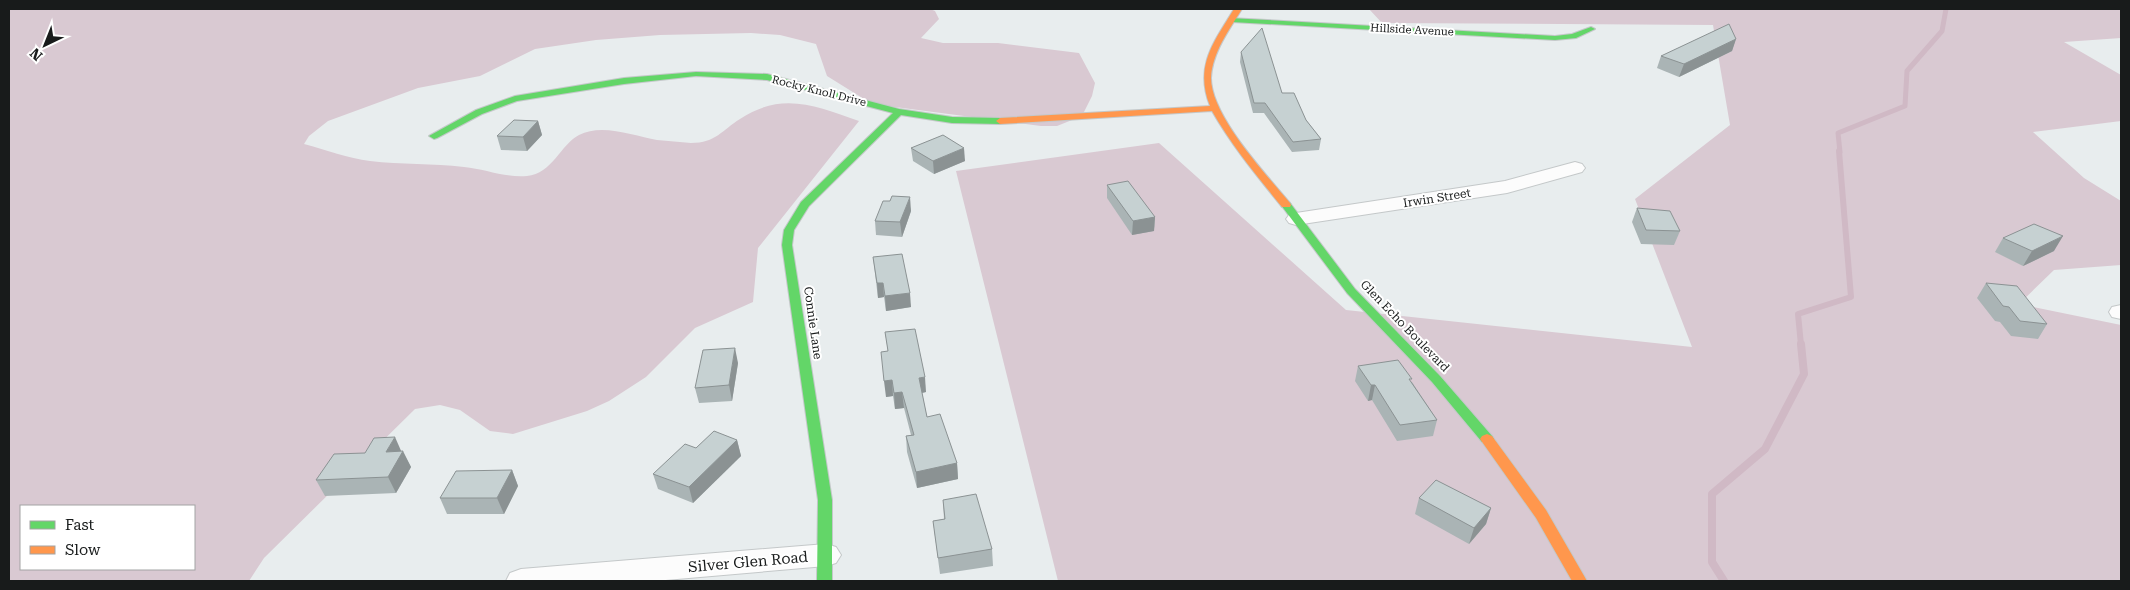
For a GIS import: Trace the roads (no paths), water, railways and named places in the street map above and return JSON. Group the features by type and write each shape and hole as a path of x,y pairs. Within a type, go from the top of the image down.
{"street":[{"name":"Glen Echo Boulevard","path":"1238,9 1220,40 1210,65 1208,92 1214,108 1223,123 1364,306 1436,379 1480,429 1536,507 1565,552 1580,581"},
{"name":"Hillside Avenue","path":"1232,20 1555,38 1573,36 1591,30"},
{"name":"Rocky Knoll Drive","path":"434,136 476,113 528,96 598,85 707,74 750,75 785,81 899,112 952,120 992,122 1214,108"},
{"name":"Connie Lane","path":"826,568 825,500 787,245 789,230 806,204 899,112"},
{"name":"Irwin Street","path":"1296,219 1507,187 1575,168"},
{"name":"Silver Glen Road","path":"521,581 826,568"}],"waterway":[{"path":"1840,152 1838,133 1905,106 1907,71 1942,31 1946,9"},
{"path":"1801,345 1798,314 1851,297 1839,151"},
{"path":"1724,581 1712,562 1712,494 1765,449 1804,374 1801,344"}]}
